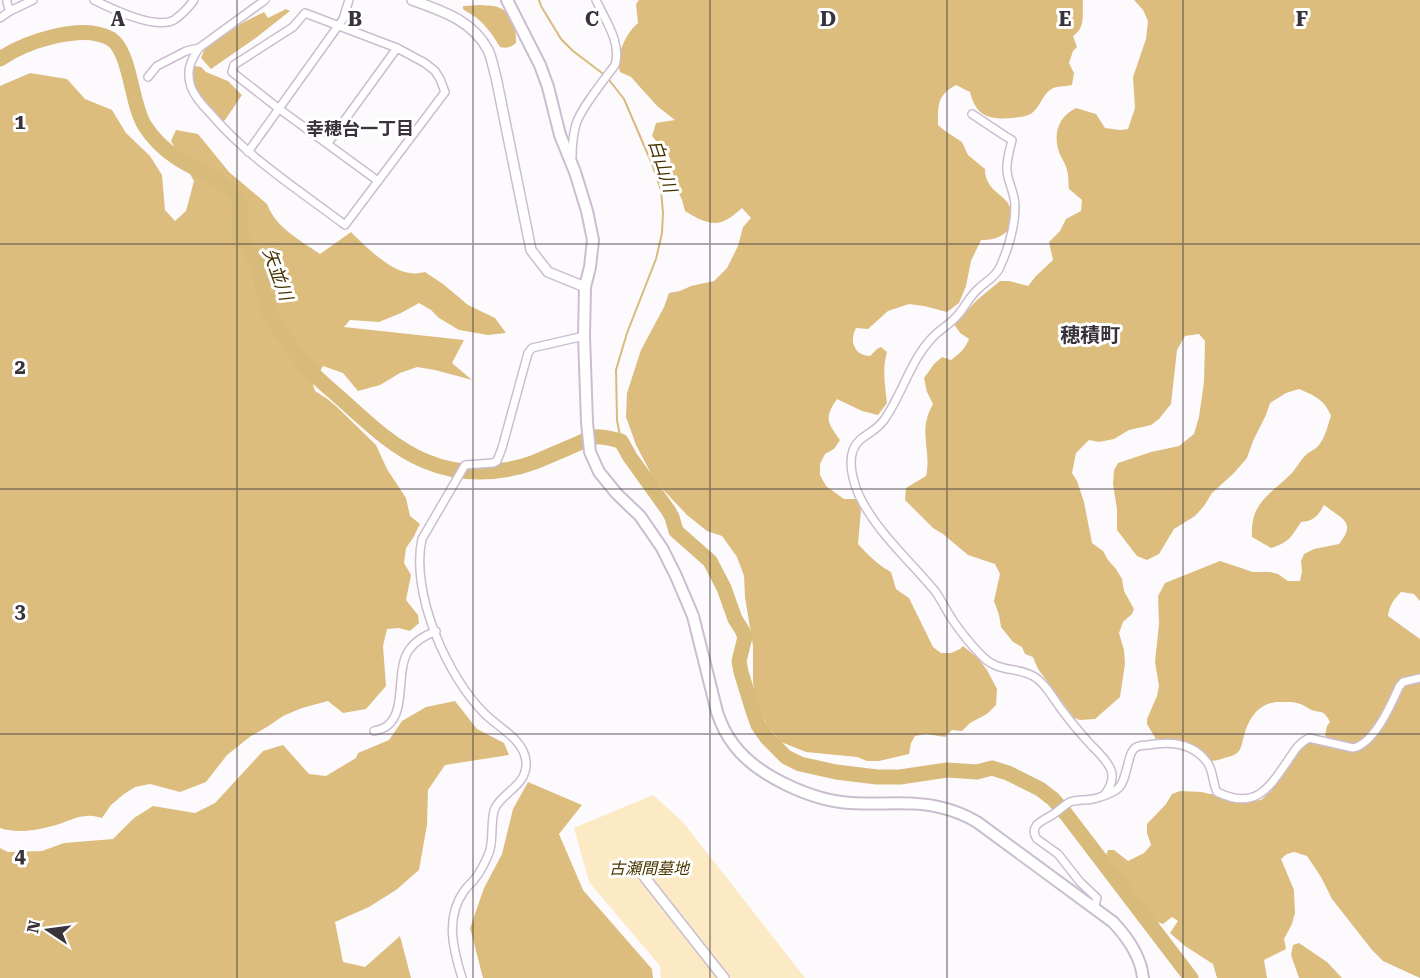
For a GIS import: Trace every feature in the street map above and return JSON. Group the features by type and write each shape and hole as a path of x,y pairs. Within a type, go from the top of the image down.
{"main road":[{"path":"507,0 540,65 553,103 560,135 587,211 593,240 585,287 584,336 590,452 599,471 617,494 639,516 662,548 693,616 713,701 721,724 734,746 760,769 772,776 799,790 827,800 942,807 966,816 989,830 1113,922 1125,934 1134,949 1140,962 1143,978"}],"street":[{"path":"7,0 10,11"},
{"path":"0,18 33,0"},
{"path":"94,0 120,13 159,24 173,20 194,0"},
{"path":"265,0 199,48 191,59 189,76 192,89 198,99 223,129 248,152 345,225 445,92 435,71 425,63 341,22 305,13 293,27 234,65 232,72 378,181"},
{"path":"248,152 341,22 349,0"},
{"path":"412,0 464,22 489,52 531,250 549,272 585,287"},
{"path":"575,172 572,142 576,122 611,70 617,59 618,51 596,0"},
{"path":"148,77 157,66 186,51 199,48"},
{"path":"328,143 397,48"},
{"path":"972,114 1012,140 1006,169 1015,205 1014,220 1002,262 995,276 977,289 950,324 932,338 911,369 884,420 878,428 854,447 850,457 858,490 872,517 897,550 936,593 974,647 989,663 1003,669 1031,675 1040,681 1104,760 1111,770 1112,780 1104,795"},
{"path":"462,978 454,951 451,928 457,902 483,867 490,852 493,813 523,777 526,763 519,744 483,713 449,665 425,604 420,548 422,539 465,465 493,463 497,460 528,353 532,348 584,336"},
{"path":"374,731 385,728 392,721 399,698 405,657 409,649 426,635 436,631"},
{"path":"1094,908 1097,898 1095,895 1080,882 1058,854 1037,839 1034,830 1039,822 1070,802 1096,799 1116,792 1123,783 1134,748 1161,743 1180,744 1199,754 1206,761 1211,770 1216,792 1232,798 1256,797 1268,789 1299,744 1309,738 1353,748 1358,747 1382,720 1403,682 1420,678"},
{"path":"635,864 724,978"}],"green space":[{"name":"古瀬間墓地","path":"653,795 683,822 805,978 661,978 660,966 589,882 574,828"}],"shaded area":[{"path":"639,0 1083,0 1082,25 1073,36 1077,47 1069,63 1074,73 1072,85 1052,88 1032,113 1013,118 985,115 976,107 970,92 956,85 942,97 938,125 962,142 968,155 985,169 986,177 992,188 1009,205 1010,229 996,238 981,240 971,261 966,286 959,303 947,312 909,304 888,311 868,329 856,328 853,343 857,351 870,356 881,347 887,352 884,371 887,403 878,415 862,411 837,399 830,411 830,424 840,440 834,449 825,454 820,464 820,475 826,486 844,499 856,499 861,510 858,544 873,560 891,572 896,589 909,598 933,647 941,653 951,653 963,646 978,658 997,689 996,705 987,714 970,723 962,731 952,730 945,737 926,734 915,736 909,754 879,761 867,761 857,757 806,752 781,742 768,727 756,705 753,682 753,646 744,576 737,557 722,536 707,531 687,515 655,481 636,445 626,417 627,393 641,350 669,293 714,281 727,268 738,246 743,227 751,218 742,208 728,219 710,223 685,211 673,180 670,158 652,136 656,123 675,120 657,106 631,77 620,72 620,52 629,33 638,23 636,4"},
{"path":"1134,0 1420,0 1420,601 1414,594 1401,592 1392,603 1388,616 1420,639 1420,675 1401,680 1397,684 1389,703 1369,734 1354,746 1325,736 1330,722 1327,717 1323,713 1293,702 1274,702 1262,707 1252,717 1239,751 1232,756 1215,761 1210,761 1179,743 1157,741 1147,724 1159,686 1155,662 1159,624 1158,596 1165,583 1220,561 1253,572 1278,574 1288,581 1300,581 1301,561 1304,554 1314,549 1339,544 1344,537 1347,531 1345,522 1324,505 1315,517 1301,522 1282,544 1271,548 1252,537 1254,515 1258,507 1292,473 1305,456 1318,446 1324,436 1331,416 1322,402 1314,396 1299,389 1286,393 1270,403 1247,458 1212,493 1195,516 1174,529 1159,554 1147,560 1137,556 1117,530 1114,470 1118,463 1179,446 1194,434 1204,382 1205,341 1199,334 1185,336 1177,350 1171,404 1159,419 1151,425 1129,430 1114,439 1099,442 1089,440 1076,453 1072,473 1084,502 1092,543 1103,551 1116,569 1134,609 1123,622 1119,633 1125,664 1120,697 1095,719 1074,718 1038,669 1033,657 1025,654 1022,647 1013,642 1001,627 994,601 1000,574 995,564 968,555 933,528 905,500 906,488 926,476 925,432 928,414 933,404 924,378 942,357 951,360 957,356 969,339 960,333 954,324 977,300 1000,281 1028,286 1053,260 1049,242 1060,231 1066,219 1081,211 1082,200 1069,189 1068,175 1057,145 1058,127 1061,121 1076,108 1096,114 1105,128 1128,129 1135,108 1133,77 1146,39 1148,21 1143,10"},
{"path":"463,6 498,7 508,14 515,28 516,43 505,48 500,47 482,23 463,9"},
{"path":"286,9 290,11 211,69 201,58 205,48 244,22 264,12 268,18"},
{"path":"194,66 201,67 206,72 228,81 242,95 225,120 218,125 194,100"},
{"path":"30,73 67,79 85,99 112,110 126,133 150,156 162,175 165,210 175,221 186,211 194,181 171,141 176,130 198,134 229,172 267,204 282,227 320,254 351,232 378,257 394,268 412,273 425,272 468,305 495,318 506,333 488,335 459,330 419,303 379,322 350,320 344,327 464,340 452,363 472,380 417,367 400,373 380,385 358,391 343,373 323,366 313,384 315,391 336,406 376,445 387,469 406,498 410,516 420,524 406,548 404,563 411,575 406,600 418,615 419,623 410,631 399,628 387,629 383,646 386,686 366,709 343,713 328,701 302,708 283,716 251,736 227,755 206,782 180,792 150,784 135,787 111,805 102,818 84,816 49,827 21,831 0,828 0,86"},
{"path":"1420,681 1420,978 1383,961 1372,950 1332,899 1307,856 1294,852 1281,859 1294,890 1295,913 1284,939 1286,949 1264,960 1267,978 1217,978 1213,964 1170,933 1178,921 1172,917 1163,924 1152,920 1105,858 1108,850 1114,850 1128,861 1144,853 1151,845 1147,824 1172,794 1180,791 1202,792 1239,802 1261,800 1280,779 1298,746 1307,741 1363,747 1403,685"},
{"path":"455,701 477,729 504,743 509,755 445,765 428,790 427,825 419,870 396,890 369,907 335,922 343,962 365,967 400,936 411,978 0,978 0,848 8,852 42,851 64,843 113,839 134,818 153,806 195,813 215,803 263,751 283,745 309,774 326,776 356,758 358,753 389,740 402,721 426,707"},
{"path":"528,782 582,805 559,834 583,890 652,969 653,978 483,978 470,928 484,888 502,854 513,809"},
{"path":"1299,943 1327,962 1342,978 1299,978 1291,955 1293,945"}],"waterway":[{"name":"白山川","path":"539,0 561,39 606,76 624,99 661,190 662,233 656,259 627,333 616,370 617,420 621,441"},
{"name":"白山川","path":"0,59 24,46 70,33 99,34 111,39 123,55 140,117 152,135 184,163 225,185 240,203 241,237 252,253 274,322 310,370 366,421 394,444 414,456 438,466 466,471 494,471 522,466 594,437 621,441 668,510 676,531 710,561 745,637 739,661 758,725 786,757 800,764 836,772 877,777 900,777 947,770 977,772 992,768 1008,773 1040,789 1053,799 1066,814 1191,978"}],"district":[{"name":"幸穂台一丁目","path":"360,128"},
{"name":"穂積町","path":"1090,335"}],"water label":[{"name":"矢並川","path":"278,274"}]}
